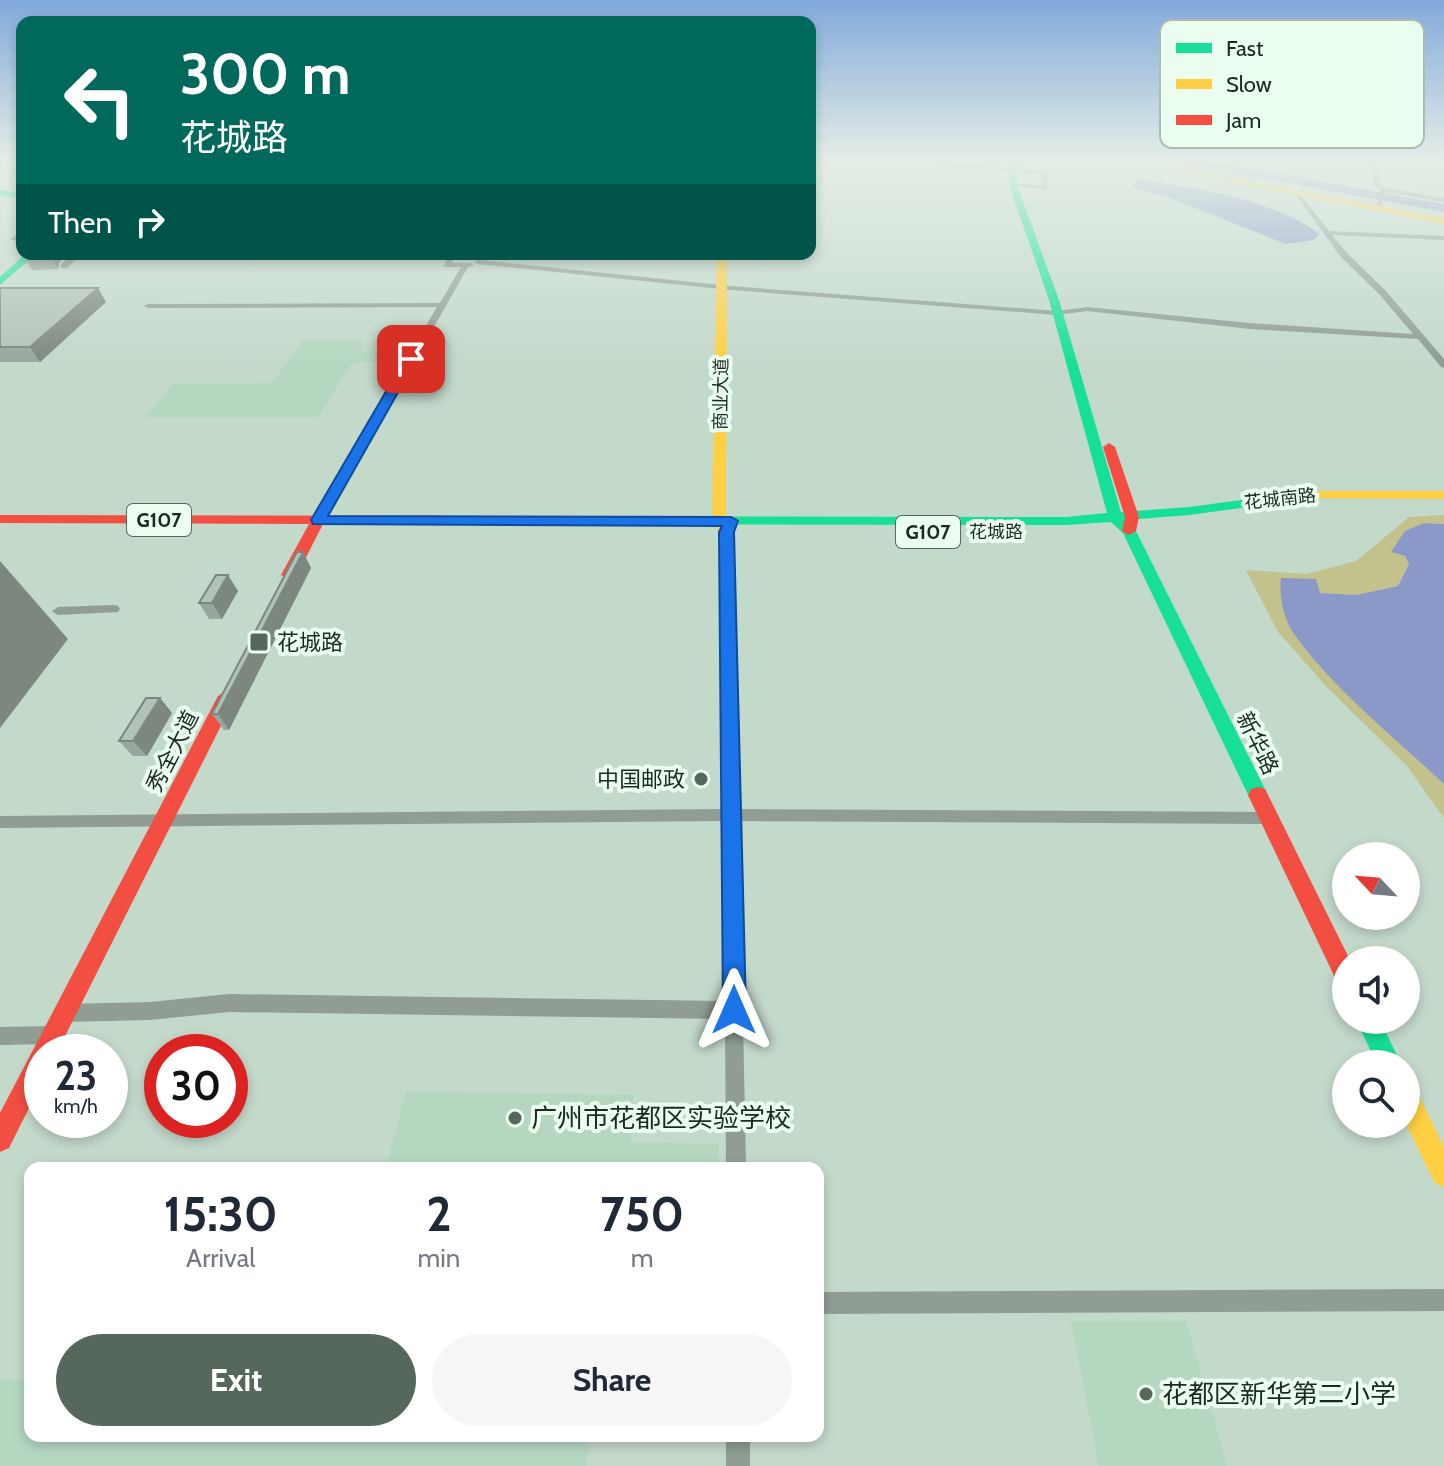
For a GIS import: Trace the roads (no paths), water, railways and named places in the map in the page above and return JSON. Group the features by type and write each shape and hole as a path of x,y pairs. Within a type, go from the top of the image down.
{"main road":[{"name":"新华路","path":"1035,228 1125,522 1332,948"},
{"path":"0,275 14,255"},
{"path":"0,282 14,255"},
{"name":"商业大道","path":"723,260 726,288"},
{"name":"商业大道","path":"725,525 726,288 729,260"},
{"name":"花城南路","path":"1125,522 1304,495 1444,495"},
{"name":"花城南路","path":"1125,522 1320,507 1444,504"},
{"name":"花城路","path":"0,519 315,525"},
{"name":"花城路","path":"0,529 1125,522"},
{"path":"284,585 315,525"},
{"name":"秀全大道","path":"54,1034 235,682"},
{"name":"秀全大道","path":"0,1139 24,1092"},
{"path":"1420,1125 1444,1174"}],"street":[{"path":"1323,228 1444,365"},
{"path":"1327,233 1444,238"},
{"path":"64,266 71,260"},
{"path":"449,260 447,265 465,266"},
{"path":"315,525 465,266 476,260"},
{"path":"495,260 726,288 1062,312 1087,309 1250,326 1420,337"},
{"path":"148,306 442,305"},
{"name":"商业大道","path":"725,525 733,815 736,1162"},
{"path":"58,611 114,609"},
{"path":"0,822 733,815 1268,818"},
{"path":"64,1013 150,1011 229,1003 734,1010"},
{"path":"0,1036 24,1036"},
{"path":"824,1303 1444,1300"},
{"path":"738,1442 738,1466"}],"water":[{"path":"1247,228 1311,228 1320,234 1313,240 1286,244"},
{"path":"1424,523 1444,524 1444,784 1364,711 1307,651 1289,625 1281,591 1281,578 1316,579 1320,593 1356,595 1398,586 1409,564 1405,556 1391,552 1405,531"}],"place":[{"name":"花城路","path":"259,642"},
{"name":"中国邮政","path":"701,779"},
{"name":"广州市花都区实验学校","path":"515,1118"},
{"name":"花都区新华第二小学","path":"1146,1394"}]}
